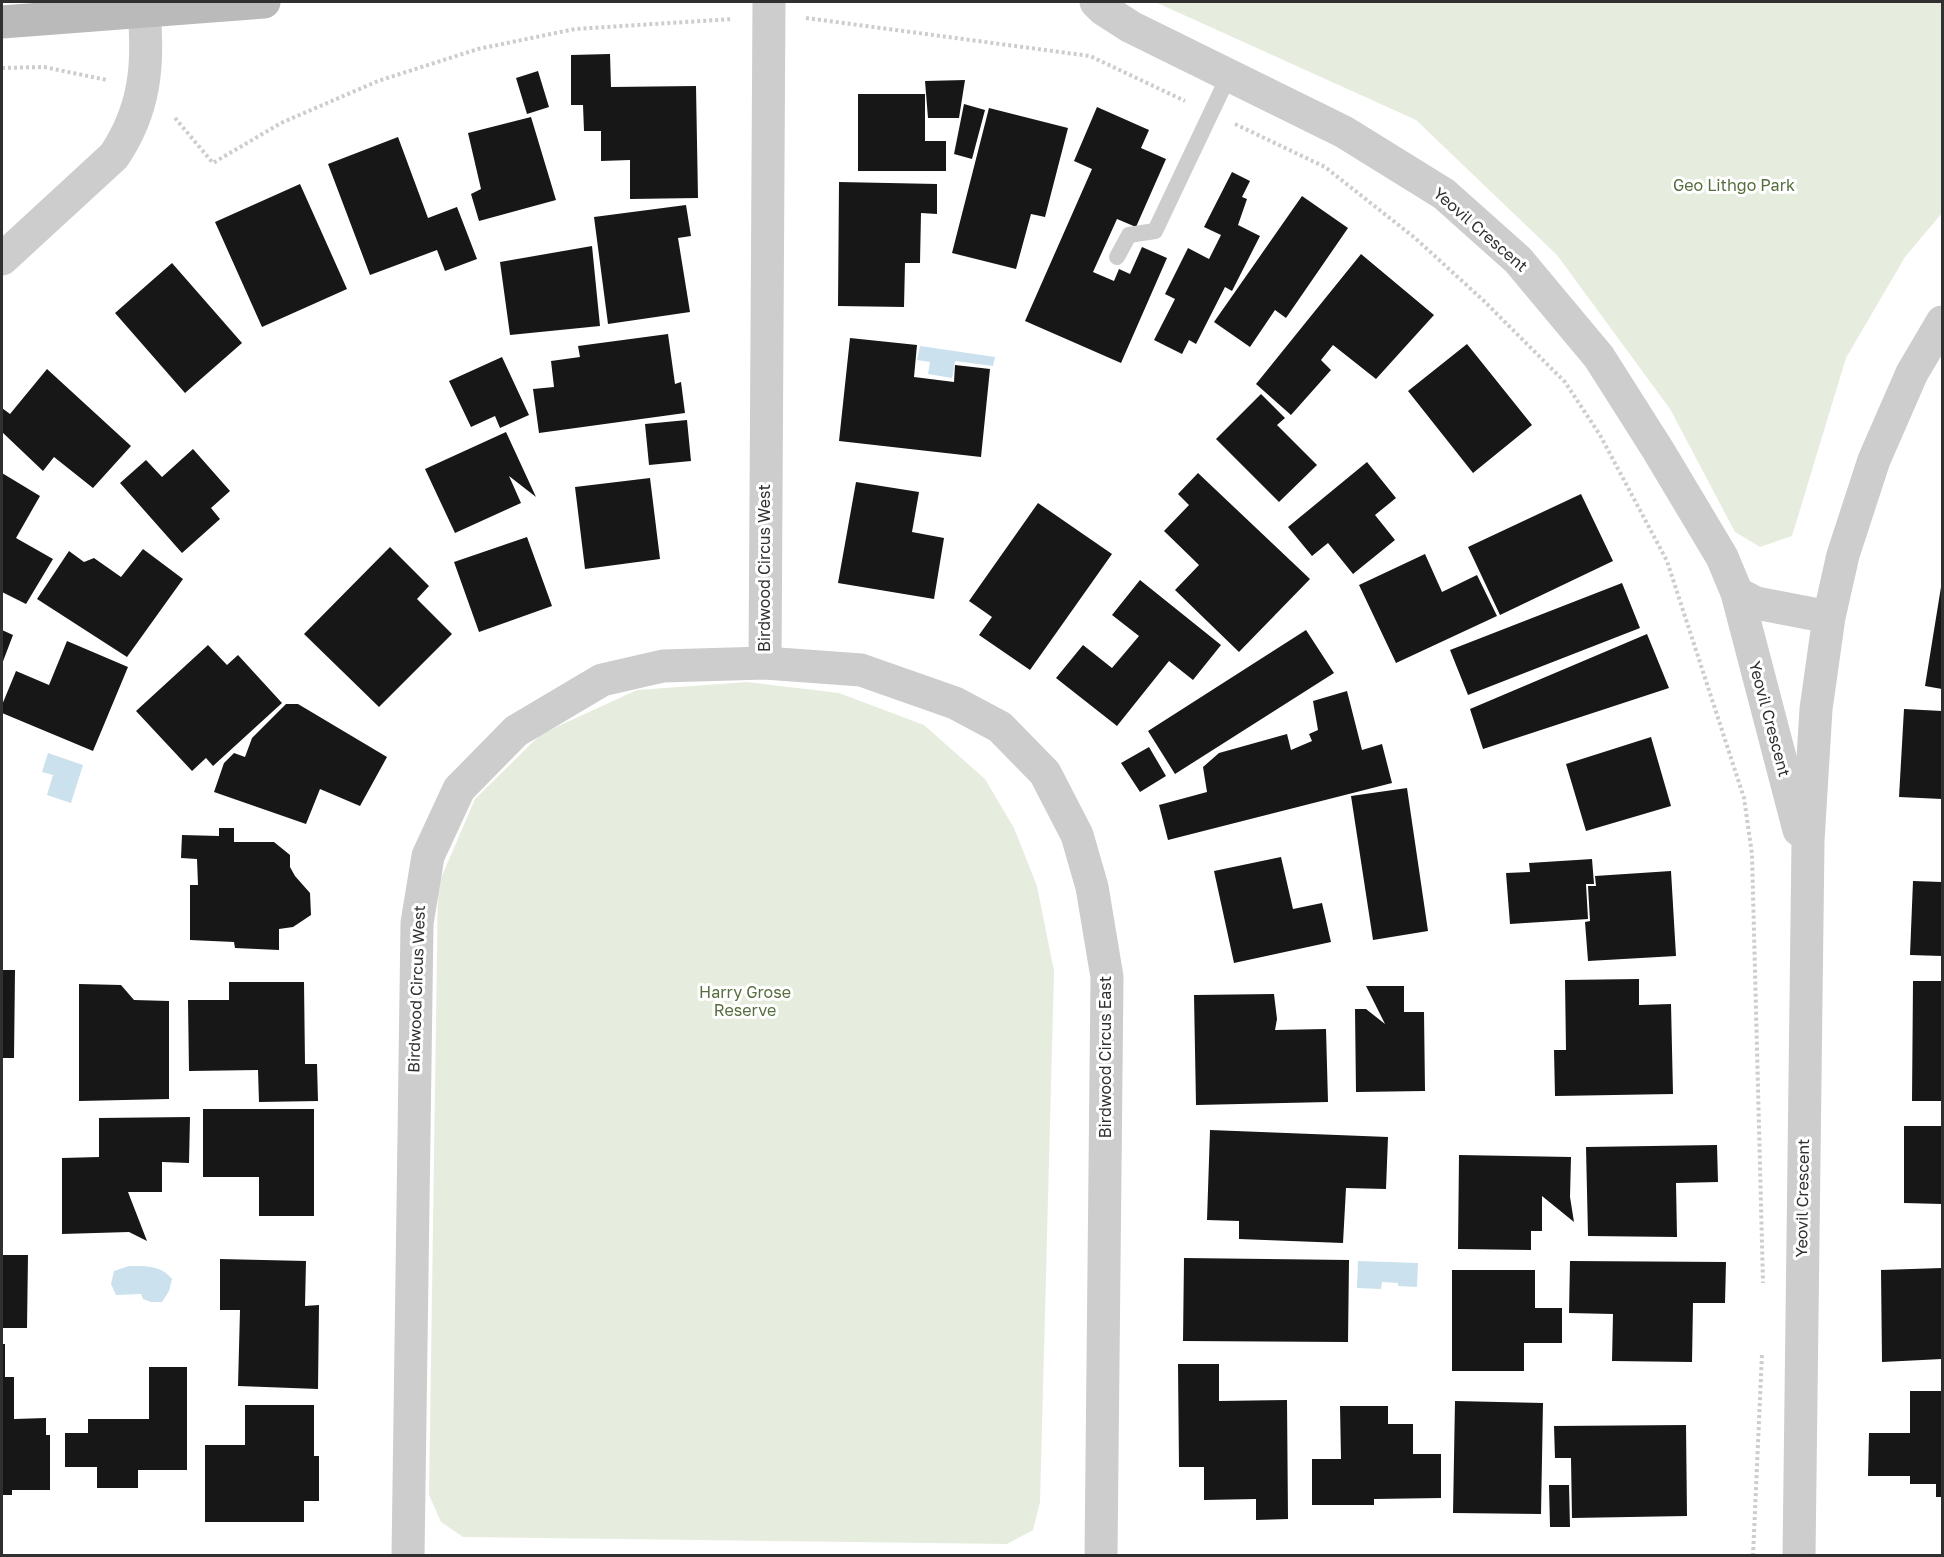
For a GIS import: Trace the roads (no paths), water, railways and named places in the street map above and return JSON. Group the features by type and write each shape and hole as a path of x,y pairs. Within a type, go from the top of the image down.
{"main road":[{"path":"2,22 264,2"}],"street":[{"name":"Yeovil Crescent","path":"1095,2 1131,27 1344,132 1444,194 1518,260 1599,357 1722,557 1737,593 1798,829 1808,841"},
{"path":"2,259 114,156 128,135 137,110 145,74 147,46 144,11"},
{"name":"Birdwood Circus West","path":"408,1556 417,923 428,856 459,789 516,731 602,680 663,666 765,663 760,13"},
{"name":"Yeovil Crescent","path":"1799,1556 1808,841 1816,709 1829,616 1842,555 1874,460 1912,374 1942,322"},
{"path":"1737,593 1756,603 1829,616"},
{"name":"Birdwood Circus East","path":"765,663 861,670 956,703 1000,726 1045,772 1077,835 1092,887 1107,977 1101,1556"}],"lane":[{"path":"1117,257 1129,235 1155,231 1229,75"}],"water":[{"path":"920,346 995,357 993,366 955,361 952,378 928,374 930,362 917,360"},
{"path":"48,753 83,765 71,803 47,795 53,775 42,772"},
{"path":"1358,1261 1418,1263 1417,1287 1382,1282 1381,1289 1357,1288"},
{"path":"129,1266 147,1266 168,1274 172,1279 169,1291 162,1302 143,1299 141,1294 116,1295 111,1284 114,1271"}],"park label":[{"name":"Geo Lithgo Park","path":"1734,186"},
{"name":"Harry Grose Reserve","path":"745,1002"}]}
